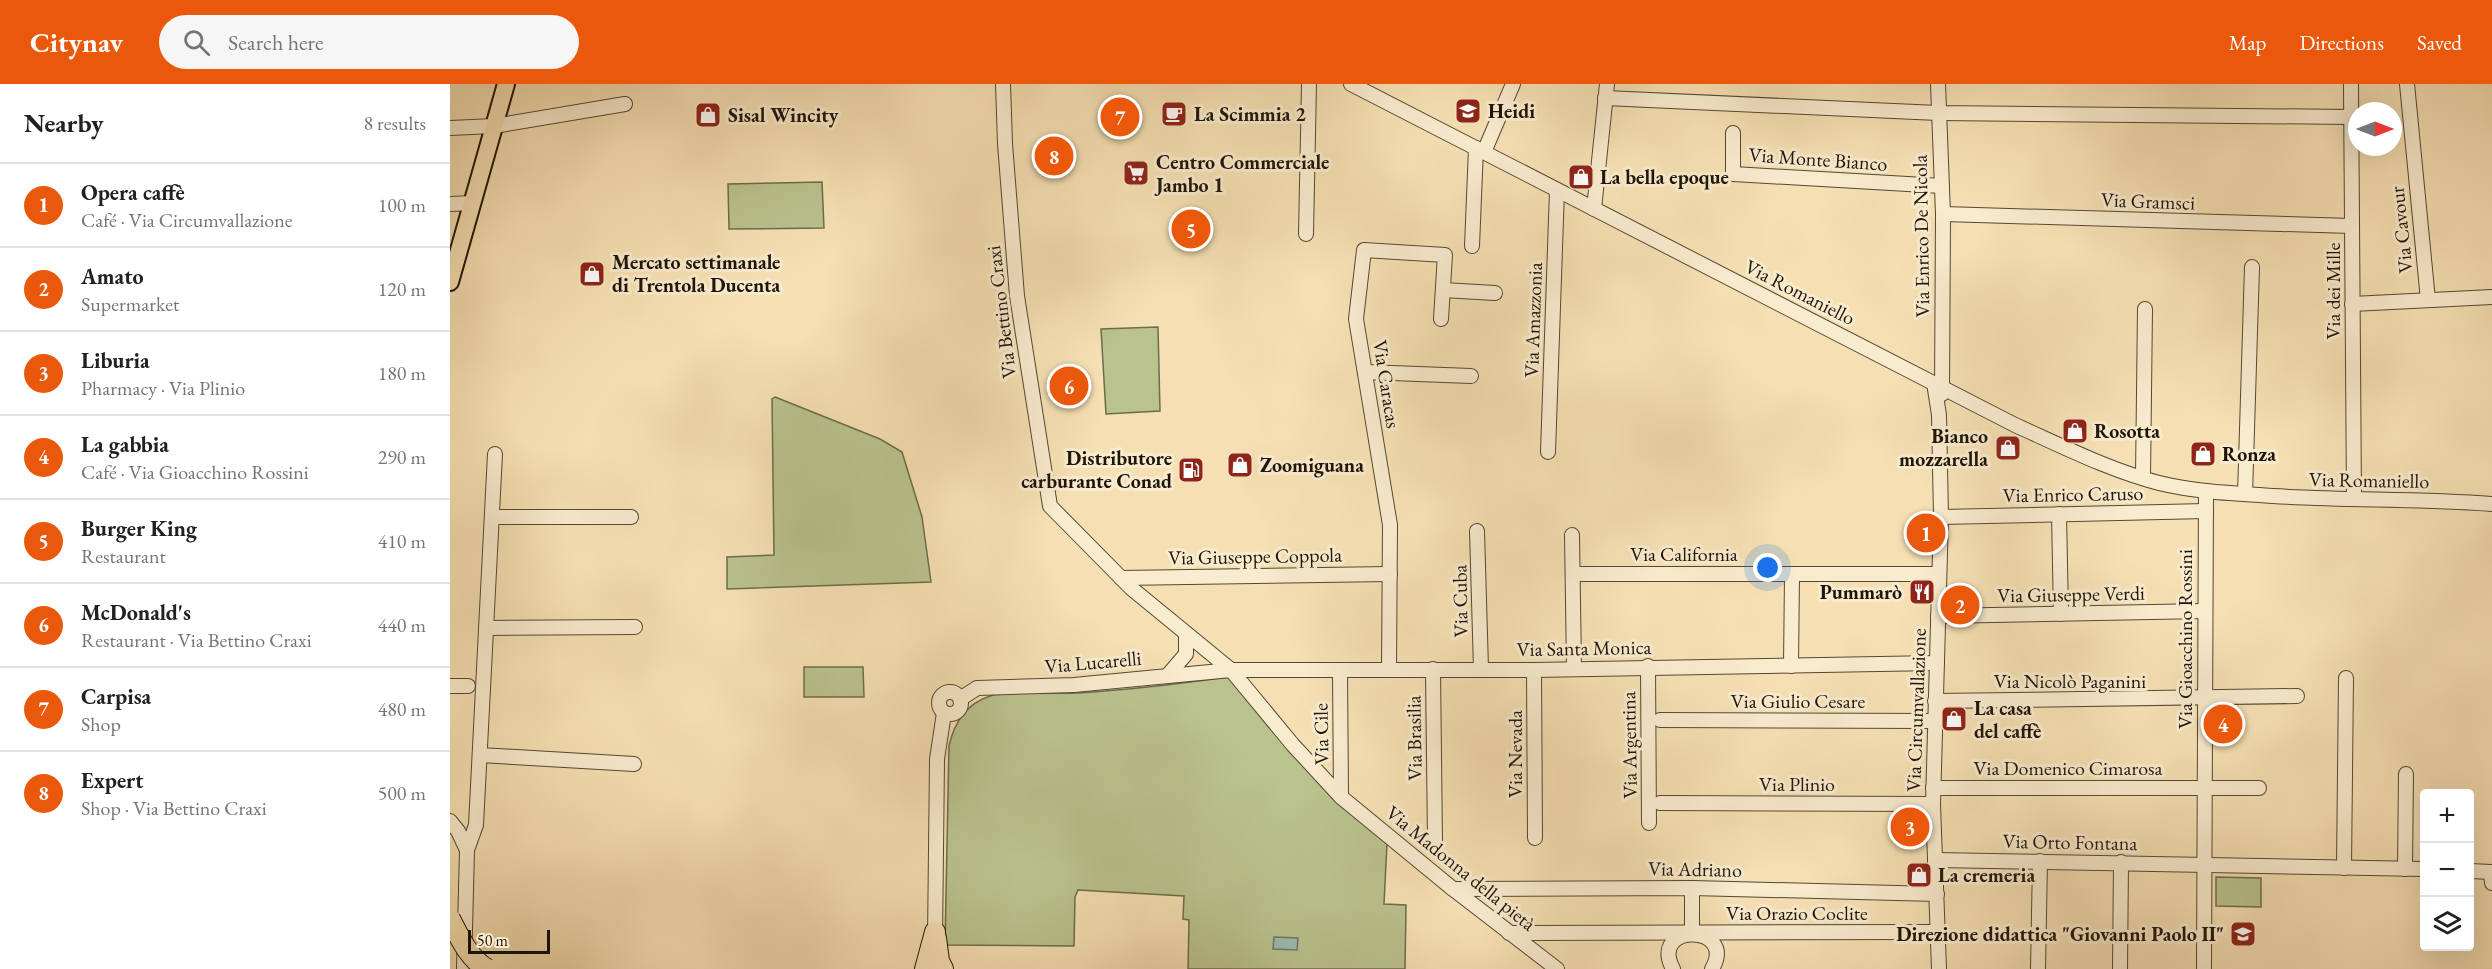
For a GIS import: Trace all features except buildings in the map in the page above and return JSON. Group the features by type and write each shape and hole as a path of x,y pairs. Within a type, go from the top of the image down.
{"highway":[{"path":"450,919 478,964 487,969"},
{"path":"925,969 935,932"},
{"path":"935,932 939,961 943,969"}],"main road":[{"path":"450,282 506,84"}],"street":[{"name":"Via Bettino Craxi","path":"1004,84 1005,144 1017,296 1050,506 1121,578 1231,670"},
{"path":"1306,234 1309,84"},
{"name":"Via Romaniello","path":"1351,84 2015,424 2104,465 2143,477 2205,491 2492,504"},
{"path":"1472,246 1480,150 1513,84"},
{"name":"Via Enrico De Nicola","path":"1938,84 1942,186 1938,385"},
{"name":"Via dei Mille","path":"2351,84 2351,102"},
{"name":"Via Cavour","path":"2407,84 2428,300"},
{"path":"1594,209 1606,91 1938,112 2348,117"},
{"path":"450,128 494,126 625,104"},
{"name":"Via Monte Bianco","path":"1733,133 1733,174 1942,186"},
{"name":"Via dei Mille","path":"2351,156 2354,499"},
{"name":"Via Amazzonia","path":"1548,452 1557,190"},
{"path":"450,204 472,203"},
{"name":"Via Gramsci","path":"1942,213 2352,226"},
{"name":"Via Caracas","path":"1389,670 1390,525 1356,320 1364,250 1445,255 1441,319"},
{"path":"2246,494 2252,267"},
{"path":"1443,290 1495,293"},
{"path":"2352,304 2492,297"},
{"path":"2143,477 2145,309"},
{"path":"1365,372 1471,376"},
{"name":"Via Circumvallazione","path":"1938,385 1941,411 1941,517 1933,788 1938,969"},
{"path":"1941,411 1956,394"},
{"path":"464,969 467,850 476,825 495,454"},
{"name":"Via Gioacchino Rossini","path":"2204,969 2205,491"},
{"name":"Via Enrico Caruso","path":"1941,517 2205,511"},
{"path":"2059,514 2061,614"},
{"path":"492,517 631,517"},
{"name":"Via Cuba","path":"1477,531 1481,669"},
{"path":"1572,535 1574,668"},
{"name":"Via Giuseppe Coppola","path":"1121,578 1390,574"},
{"name":"Via California","path":"1573,574 1939,574"},
{"path":"1791,666 1792,574"},
{"name":"Via Giuseppe Verdi","path":"1938,616 2205,611"},
{"path":"486,628 635,627"},
{"path":"1167,675 1186,654 1186,634"},
{"name":"Via Santa Monica","path":"1231,670 1534,670 1648,666 1937,663"},
{"name":"Via Argentina","path":"1648,666 1650,823"},
{"name":"Via Brasilia","path":"1433,669 1435,842"},
{"name":"Via Lucarelli","path":"935,969 937,759 944,713 958,712 961,706 960,699 977,688 1074,685 1231,670"},
{"name":"Via Madonna della pietà","path":"1231,670 1293,745 1341,797 1453,889 1557,969"},
{"name":"Via Cile","path":"1340,670 1341,797"},
{"name":"Via Nevada","path":"1534,670 1535,838"},
{"path":"2344,868 2346,678"},
{"path":"450,686 468,687"},
{"name":"Via Nicolò Paganini","path":"1935,701 2297,696"},
{"name":"Via Giulio Cesare","path":"1660,720 1935,721"},
{"path":"480,755 634,764"},
{"path":"2405,869 2406,774"},
{"path":"2204,787 2259,788"},
{"name":"Via Domenico Cimarosa","path":"1933,788 2204,787"},
{"name":"Via Plinio","path":"1660,803 1933,804"},
{"path":"450,821 458,831 467,850"},
{"name":"Via Orto Fontana","path":"1935,860 2420,869"},
{"path":"2038,969 2040,861"},
{"path":"2120,969 2121,862"},
{"path":"2474,873 2491,878"},
{"path":"1692,888 1692,933"},
{"name":"Via Adriano","path":"1453,889 1692,888 1937,894"},
{"name":"Via Orazio Coclite","path":"1509,933 1937,932"},
{"path":"1673,969 1670,959 1672,944 1684,934 1692,933 1706,937 1712,942 1716,957 1712,969"}],"green space":[{"path":"822,182 824,228 729,229 728,184"},
{"path":"1158,327 1160,411 1106,414 1101,329"},
{"path":"775,397 880,439 902,452 922,517 931,582 727,589 727,557 774,555 772,399"},
{"path":"804,667 863,667 864,697 804,697"},
{"path":"1228,677 1318,780 1387,843 1384,904 1406,905 1405,969 1188,969 1189,920 1183,919 1184,896 1078,890 1075,897 1074,946 945,945 949,746 958,722 968,709 990,696 1000,694 1096,692"},
{"path":"2216,877 2261,878 2261,907 2216,906"}],"shaded area":[{"path":"1274,937 1298,938 1297,950 1273,949"}],"place":[{"name":"Heidi","path":"1468,111"},
{"name":"La Scimmia 2","path":"1174,114"},
{"name":"Sisal Wincity","path":"708,115"},
{"name":"Carpisa","path":"1120,117"},
{"name":"Expert","path":"1054,156"},
{"name":"Centro Commerciale Jambo 1","path":"1136,173"},
{"name":"La bella epoque","path":"1581,177"},
{"name":"Burger King","path":"1191,229"},
{"name":"Mercato settimanale di Trentola Ducenta","path":"592,274"},
{"name":"McDonald's","path":"1069,386"},
{"name":"Rosotta","path":"2075,431"},
{"name":"Bianco mozzarella","path":"2008,448"},
{"name":"Ronza","path":"2203,454"},
{"name":"Zoomiguana","path":"1240,465"},
{"name":"Distributore carburante Conad","path":"1191,470"},
{"name":"Opera caffè","path":"1926,533"},
{"name":"Pummarò","path":"1922,592"},
{"name":"Amato","path":"1960,605"},
{"name":"La casa del caffè","path":"1954,719"},
{"name":"La gabbia","path":"2223,724"},
{"name":"Liburia","path":"1910,827"},
{"name":"La cremeria","path":"1919,875"},
{"name":"Direzione didattica \"Giovanni Paolo II\"","path":"2243,934"}]}
